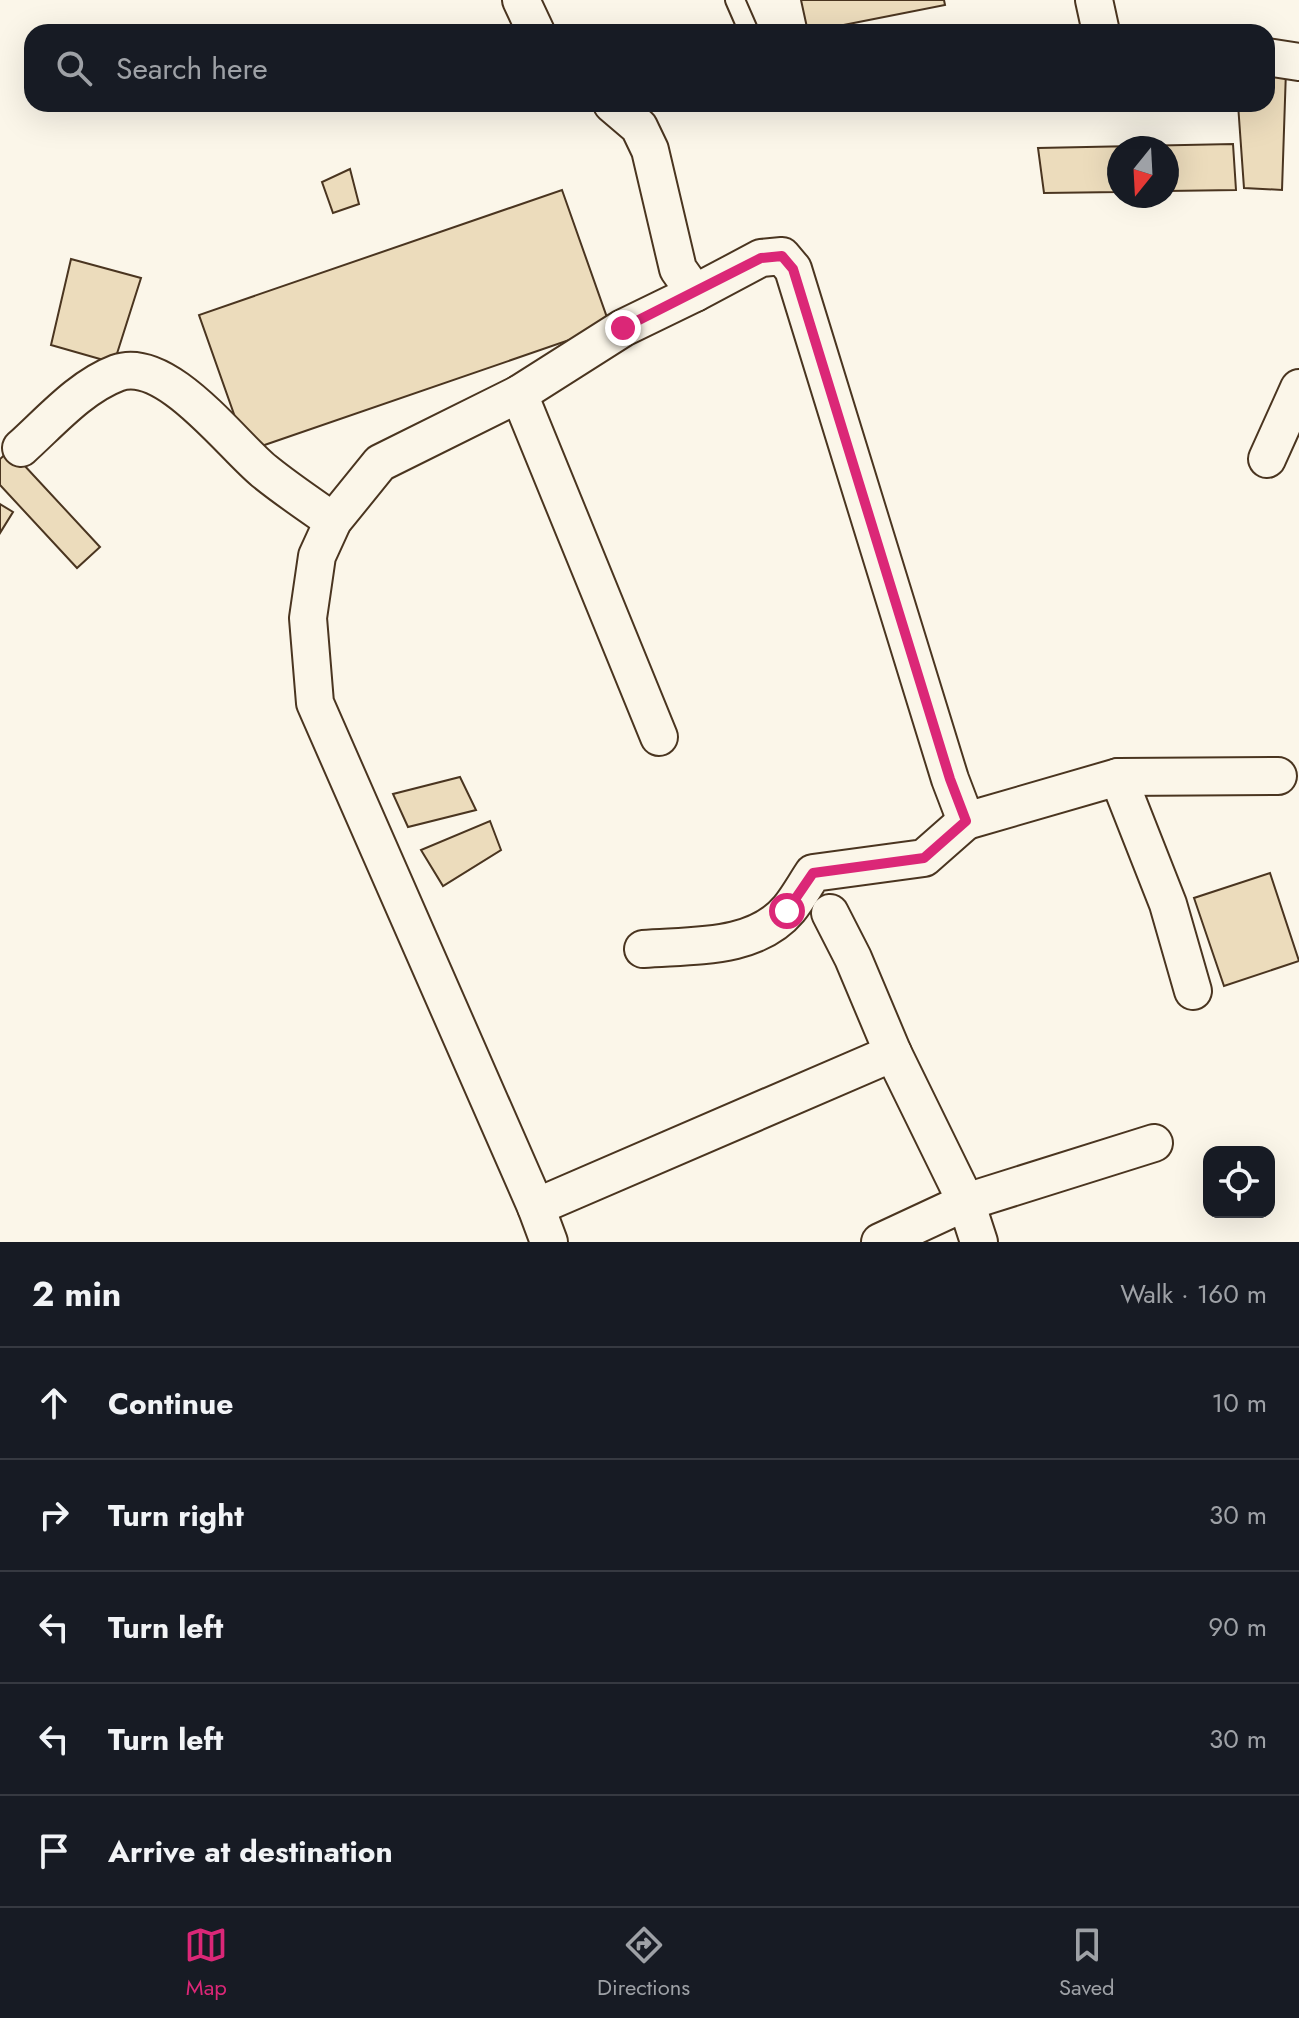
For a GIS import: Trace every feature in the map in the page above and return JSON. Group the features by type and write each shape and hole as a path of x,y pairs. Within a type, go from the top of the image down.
{"street":[{"path":"521,0 532,24"},
{"path":"1094,0 1099,24"},
{"path":"1275,58 1299,62"},
{"path":"621,112 639,127 650,150 678,269 695,293"},
{"path":"549,1242 315,703 308,618 317,556 333,521 380,463 519,394 623,328 761,258 782,256 793,269 950,779 966,821"},
{"path":"21,448 92,385 121,371 145,373 172,384 262,470 333,521"},
{"path":"1267,459 1299,388"},
{"path":"519,394 659,737"},
{"path":"643,949 756,935 787,911 813,873 924,858 966,821 1118,777 1278,776"},
{"path":"1118,777 1168,904 1193,991"},
{"path":"830,913 853,958 893,1053 966,1202 979,1242"},
{"path":"536,1207 893,1053"},
{"path":"880,1242 966,1202 1154,1143"}],"lane":[{"path":"735,0 746,24"}],"building":[{"path":"801,0 944,0 945,5 849,24 806,24"},
{"path":"1286,70 1282,190 1244,188 1239,112 1275,112 1275,71"},
{"path":"1233,144 1236,190 1179,191 1179,145"},
{"path":"1107,147 1107,192 1044,193 1038,148"},
{"path":"350,169 359,204 333,213 322,182"},
{"path":"562,190 610,326 247,451 199,315"},
{"path":"71,259 141,278 114,363 51,345"},
{"path":"10,450 100,547 77,568 0,485 0,459"},
{"path":"0,504 13,512 0,533"},
{"path":"460,777 476,810 408,827 393,794"},
{"path":"490,821 501,850 443,886 421,850"},
{"path":"1270,873 1299,961 1224,986 1194,898"}],"route":[{"path":"623,328 761,258 782,256 793,269 950,779 966,821 924,858 813,873 787,911"}]}
